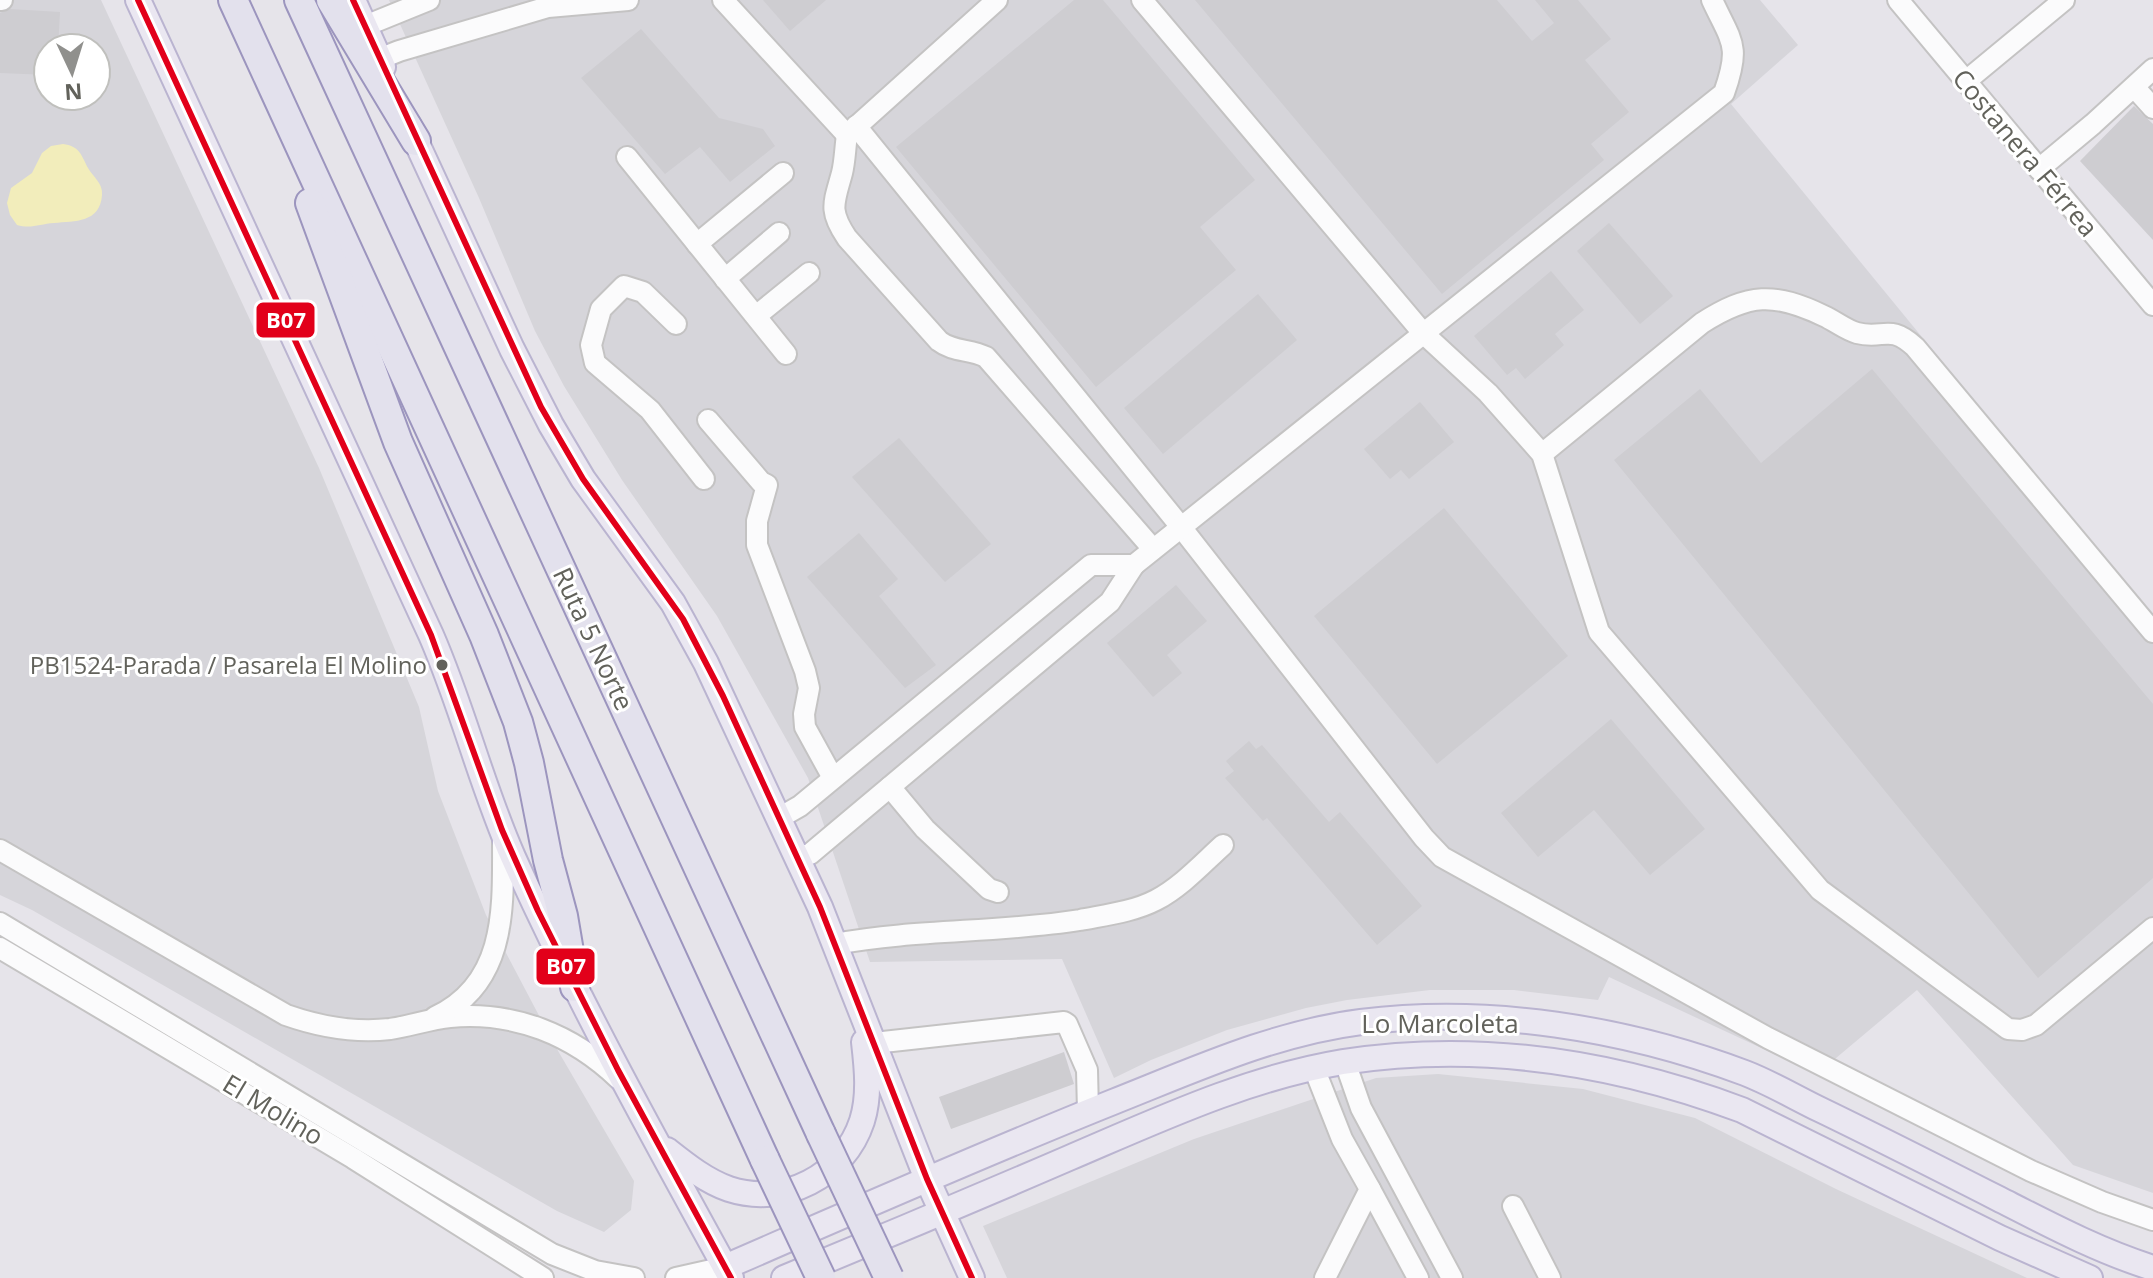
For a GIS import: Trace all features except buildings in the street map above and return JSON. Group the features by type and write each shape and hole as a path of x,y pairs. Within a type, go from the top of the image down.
{"highway":[{"path":"233,0 821,1278"},
{"name":"Ruta 5 Norte","path":"299,0 889,1278"},
{"path":"331,0 416,141"},
{"path":"281,104 314,218 349,304 398,442 484,635 518,722 563,916 575,987"}],"main road":[{"path":"138,0 436,645 503,833 575,987 728,1272"},
{"path":"353,0 512,349 551,425 583,479 683,619 723,696 835,944 927,1179 972,1278"},
{"path":"659,1143 716,1183 746,1193 794,1189 823,1174 847,1151 862,1121 866,1104 866,1060 860,1007"},
{"name":"Lo Marcoleta","path":"728,1272 927,1179 1242,1051 1360,1022 1454,1018 1548,1025 1660,1046 1750,1076 1869,1133 2044,1224 2153,1268"},
{"name":"Lo Marcoleta","path":"784,1278 1210,1099 1314,1068 1345,1062 1469,1054 1506,1054 1589,1065 1705,1096 1742,1110 2000,1238 2090,1278"},
{"path":"1802,1139 1816,1129 1824,1111"},
{"path":"1847,1160 1855,1143 1869,1133"}],"street":[{"path":"365,26 429,0"},
{"path":"379,59 548,7 628,0"},
{"path":"723,0 851,131 1181,527 1442,857 1768,1038 2031,1171 2153,1220"},
{"path":"997,0 851,131 834,202 834,219 847,238 939,341 948,348 975,351 986,357 1153,549"},
{"path":"1142,0 1423,333 1488,393 1542,454 1599,632 1820,890 2008,1029 2022,1030 2036,1025 2153,928"},
{"path":"797,857 810,854 1110,602 1134,565 1153,549 1724,93 1734,65 1735,49 1712,0"},
{"name":"Costanera Férrea","path":"1898,0 2153,305"},
{"path":"1966,81 2064,0"},
{"path":"2039,169 2135,88 2153,69"},
{"path":"2135,88 2153,108"},
{"path":"627,157 786,354"},
{"path":"697,244 783,173"},
{"path":"725,279 779,233"},
{"path":"756,316 809,273"},
{"path":"676,324 643,292 624,286 601,309 591,345 595,363 650,410 704,479"},
{"path":"1542,454 1702,323 1727,307 1752,300 1777,298 1799,305 1857,333 1890,332 1904,336 2153,632"},
{"path":"708,420 761,482 767,485 757,521 757,545 805,671 809,688 805,727 833,778"},
{"path":"779,818 800,806 1091,565 1134,565"},
{"path":"890,787 925,829 989,889 998,892"},
{"path":"428,1020 465,996 491,959 500,930 503,833"},
{"path":"835,944 874,938 1056,924 1120,913 1157,899 1223,845"},
{"path":"0,850 286,1015 308,1023 354,1030 391,1029 428,1020 470,1016 512,1020 558,1035 587,1052 632,1094"},
{"name":"El Molino","path":"0,923 509,1228 573,1263 595,1271 634,1278"},
{"name":"El Molino","path":"0,948 353,1158 543,1278"},
{"path":"874,1043 1064,1022 1087,1070 1088,1112"},
{"path":"1345,1062 1361,1108 1452,1278"},
{"path":"1314,1068 1342,1139 1418,1278"},
{"path":"1325,1278 1370,1189"},
{"path":"1513,1206 1550,1278"},
{"name":"Lo Marcoleta","path":"676,1278 728,1272"}],"shaded area":[{"path":"0,0 101,0 319,468 419,707 438,791 486,915 554,1044 634,1181 631,1210 604,1232 557,1211 32,910 0,895"},
{"path":"389,0 1760,0 1798,45 1731,104 2153,619 2153,1193 2073,1165 1917,990 1817,1074 1609,977 1598,1000 1514,990 1430,990 1306,1008 1227,1030 1114,1078 1062,959 870,962 808,778 717,616 622,480 564,386 535,331 479,198"},
{"path":"63,144 79,152 99,184 102,195 97,211 78,221 17,225 7,203 11,188 32,173 42,153 51,146"},
{"path":"1438,1074 1583,1089 1695,1118 1836,1189 2027,1278 1007,1278 983,1226 1194,1139 1376,1078"}],"transit line":[{"name":"B07","path":"138,0 431,635 502,830 538,911 618,1070 731,1278"},
{"name":"B07","path":"353,0 541,407 583,479 683,619 723,696 820,907 927,1179 972,1278"}],"place":[{"name":"PB1524-Parada / Pasarela El Molino","path":"442,665"}]}
